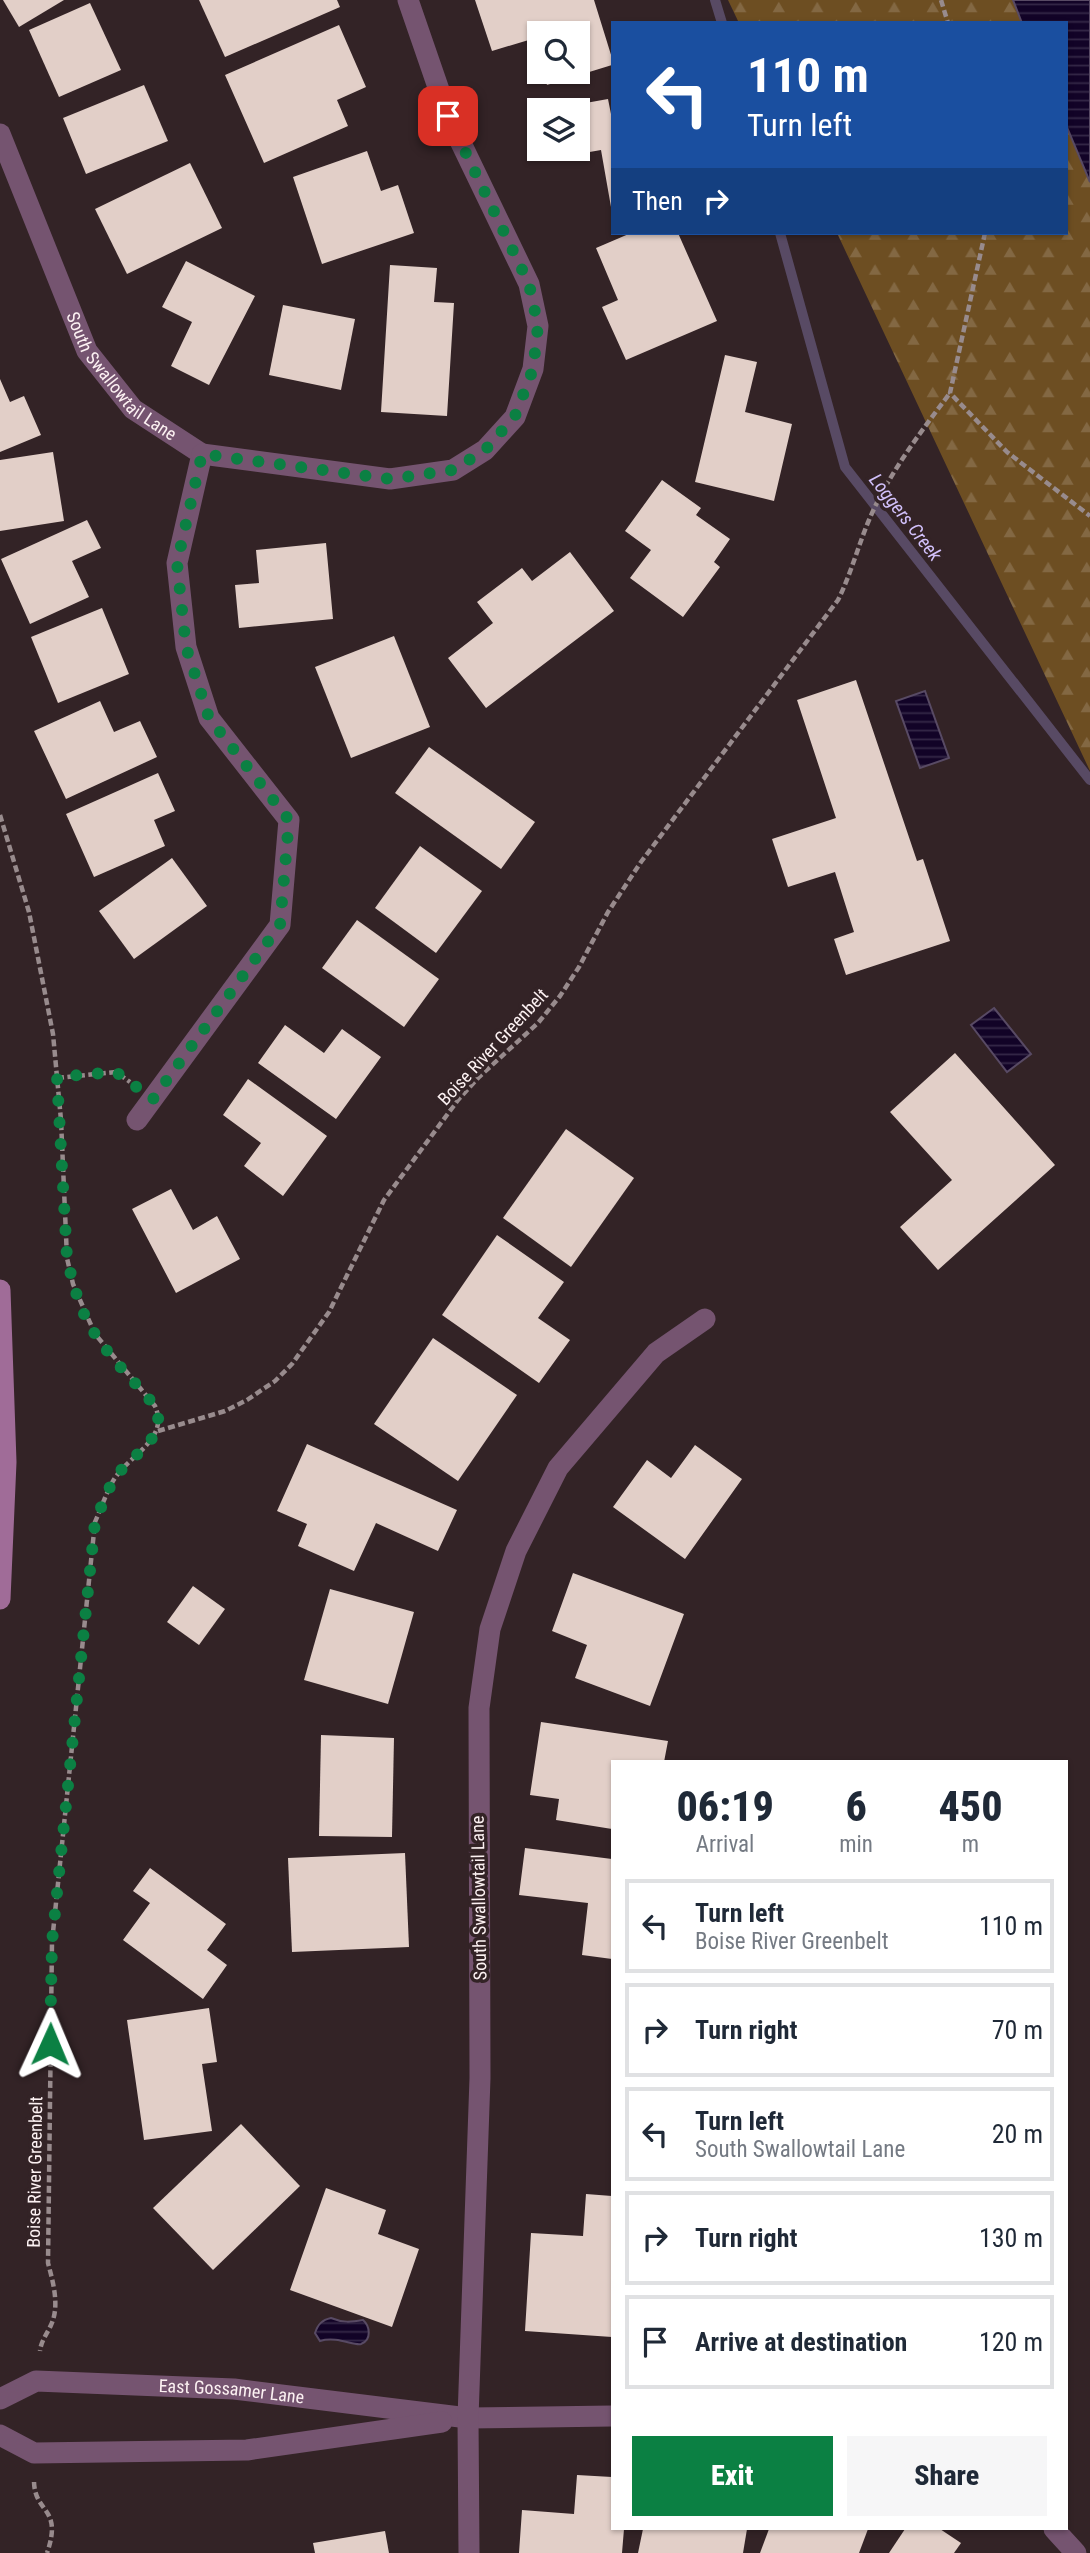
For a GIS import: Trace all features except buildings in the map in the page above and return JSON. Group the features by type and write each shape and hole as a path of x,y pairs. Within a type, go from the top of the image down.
{"main road":[{"path":"0,1290 6,1462 0,1599"}],"street":[{"path":"137,1120 280,925 289,820 209,718 186,647 177,563 202,454 390,479 453,470 485,450 515,416 533,369 538,326 529,284 448,116 408,0"},
{"name":"South Swallowtail Lane","path":"0,134 87,351 133,409 202,454"},
{"name":"South Swallowtail Lane","path":"469,2553 468,2418 480,2078 478,1708 490,1629 516,1551 558,1468 656,1353 705,1319"},
{"name":"East Gossamer Lane","path":"0,2399 36,2381 194,2387 234,2389 468,2418"},
{"name":"East Gossamer Lane","path":"0,2435 34,2452 247,2450 468,2418 611,2416"},
{"path":"1055,2530 1076,2553"}],"path":[{"path":"941,0 946,21"},
{"path":"985,235 950,393 1007,452 1090,516"},
{"name":"Boise River Greenbelt","path":"40,2344 53,2322 55,2292 48,2263 52,1942 95,1522 114,1479 158,1431 225,1410 247,1400 275,1381 292,1364 329,1312 384,1200 458,1100 538,1023 560,996 579,967 608,912 641,862 838,600 869,519 908,449 950,393"},
{"path":"0,815 29,912 53,1034 67,1258 73,1284 95,1334 155,1406 160,1418 158,1431"},
{"path":"57,1077 116,1072 153,1099"},
{"path":"35,2492 51,2516 54,2534 47,2553"}],"green space":[{"path":"728,0 1013,0 1021,21 738,21"},
{"path":"1068,130 1090,182 1090,771 838,235 1068,235"}],"shaded area":[{"path":"1013,0 1090,0 1090,182 1068,130 1068,21 1021,21"},
{"path":"925,691 949,758 920,768 896,701"},
{"path":"994,1008 1031,1054 1007,1072 971,1025"},
{"path":"331,2318 347,2322 363,2320 368,2329 367,2339 361,2344 320,2341 316,2330 323,2321"}],"waterway":[{"name":"Loggers Creek","path":"715,0 721,21"},
{"name":"Loggers Creek","path":"781,235 845,467 1090,780"}],"route":[{"path":"50,2044 52,1942 95,1522 114,1479 158,1431 160,1418 155,1406 95,1334 73,1284 67,1258 57,1077 116,1072 153,1099 280,925 289,820 209,718 186,647 177,563 202,454 390,479 453,470 485,450 515,416 533,369 538,326 529,284 448,116"}]}
